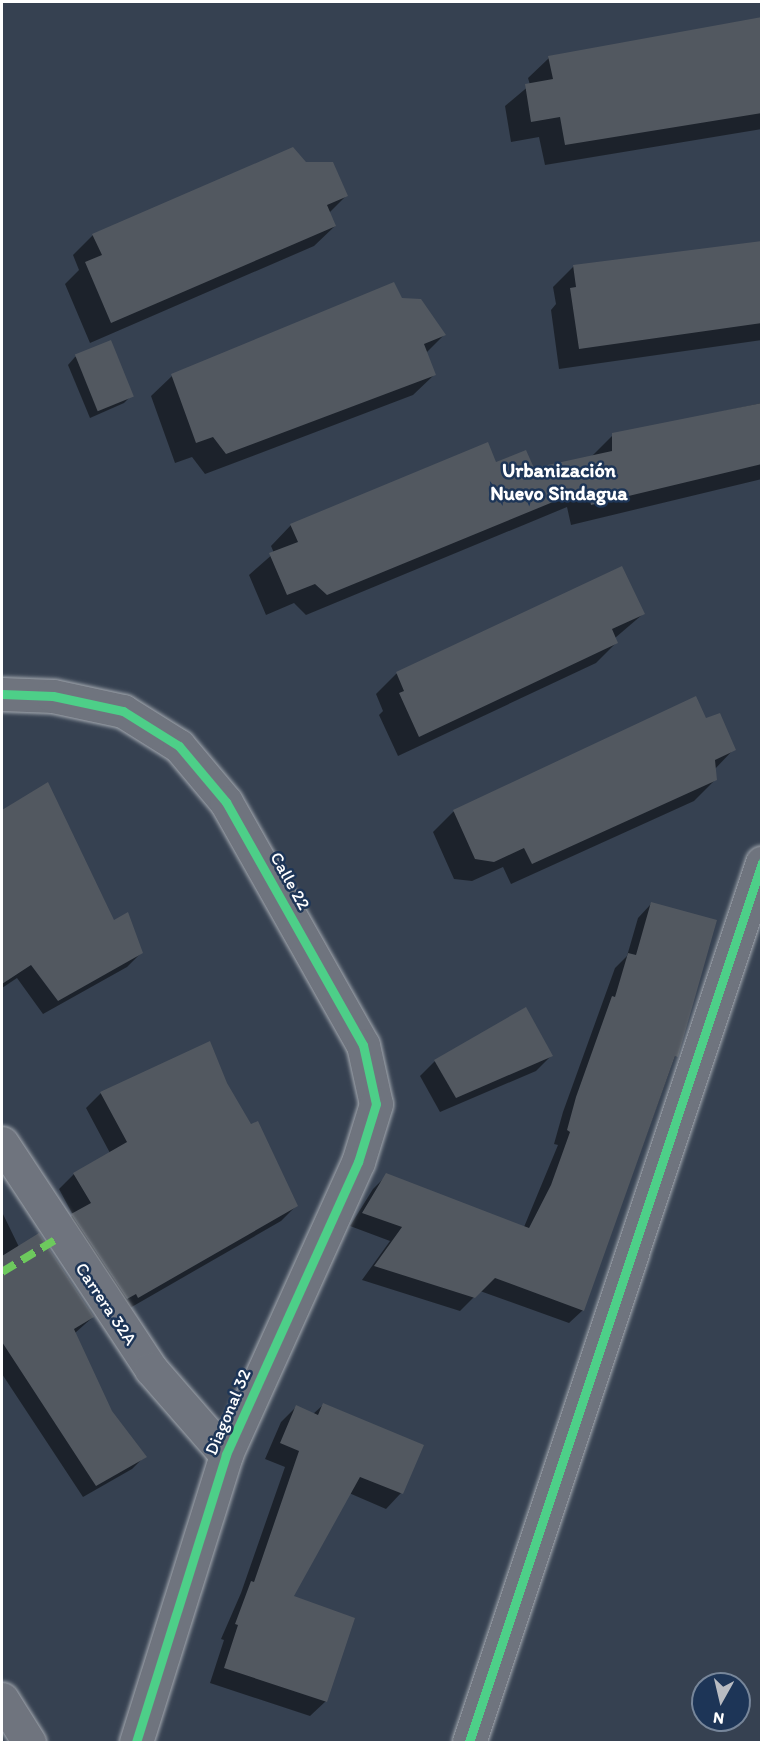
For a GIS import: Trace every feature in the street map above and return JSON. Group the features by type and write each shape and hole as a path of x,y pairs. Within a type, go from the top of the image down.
{"street":[{"name":"Calle 22","path":"2,694 53,696 123,711 179,746 226,802 363,1045 376,1104"},
{"path":"469,1743 762,863"},
{"name":"Diagonal 32","path":"136,1743 226,1455 358,1162 376,1104"},
{"name":"Carrera 32A","path":"2,1143 151,1369 226,1455"},
{"path":"2,1699 29,1743"}],"building":[{"path":"762,17 762,113 565,145 560,117 531,122 525,84 553,79 548,56"},
{"path":"293,147 306,162 333,162 348,196 327,205 336,226 111,323 85,262 102,255 92,234"},
{"path":"762,241 762,323 579,349 570,288 576,287 573,265"},
{"path":"394,282 402,298 421,299 446,335 424,344 436,375 226,454 213,437 196,443 171,374"},
{"path":"111,340 134,397 98,411 75,355"},
{"path":"762,403 762,464 591,505 587,488 327,595 315,584 287,595 269,553 298,542 290,524 488,442 496,462 526,450 534,468 612,451 612,433"},
{"path":"622,566 645,614 612,629 618,643 419,737 399,693 404,691 396,672"},
{"path":"696,696 706,718 720,713 736,750 715,760 717,780 532,864 524,848 494,862 475,859 453,810"},
{"path":"48,782 114,920 128,912 143,953 58,1001 31,965 2,984 2,810"},
{"path":"651,902 717,920 678,1057 675,1056 584,1311 495,1278 475,1298 374,1266 402,1227 362,1213 386,1173 529,1228 551,1185 570,1132 567,1130 576,1097 612,996 615,997 628,953 636,955"},
{"path":"526,1007 553,1056 456,1098 434,1060"},
{"path":"210,1041 227,1083 251,1124 258,1121 298,1206 138,1298 136,1294 127,1299 71,1214 91,1203 73,1173 127,1142 100,1092"},
{"path":"39,1233 94,1317 74,1329 112,1411 147,1457 96,1486 2,1342 2,1256"},
{"path":"323,1403 424,1445 403,1494 360,1477 294,1596 355,1618 327,1702 224,1668 238,1625 235,1624 251,1581 254,1582 299,1451 280,1443 296,1405 318,1415"}],"marked path":[{"path":"2,1272 60,1237"}],"cycle path":[{"path":"2,694 53,696 123,711 179,746 226,802 363,1045 376,1104 358,1162 226,1455 136,1742"},
{"path":"469,1742 762,863"}],"district":[{"name":"Urbanización Nuevo Sindagua","path":"559,482"}]}
